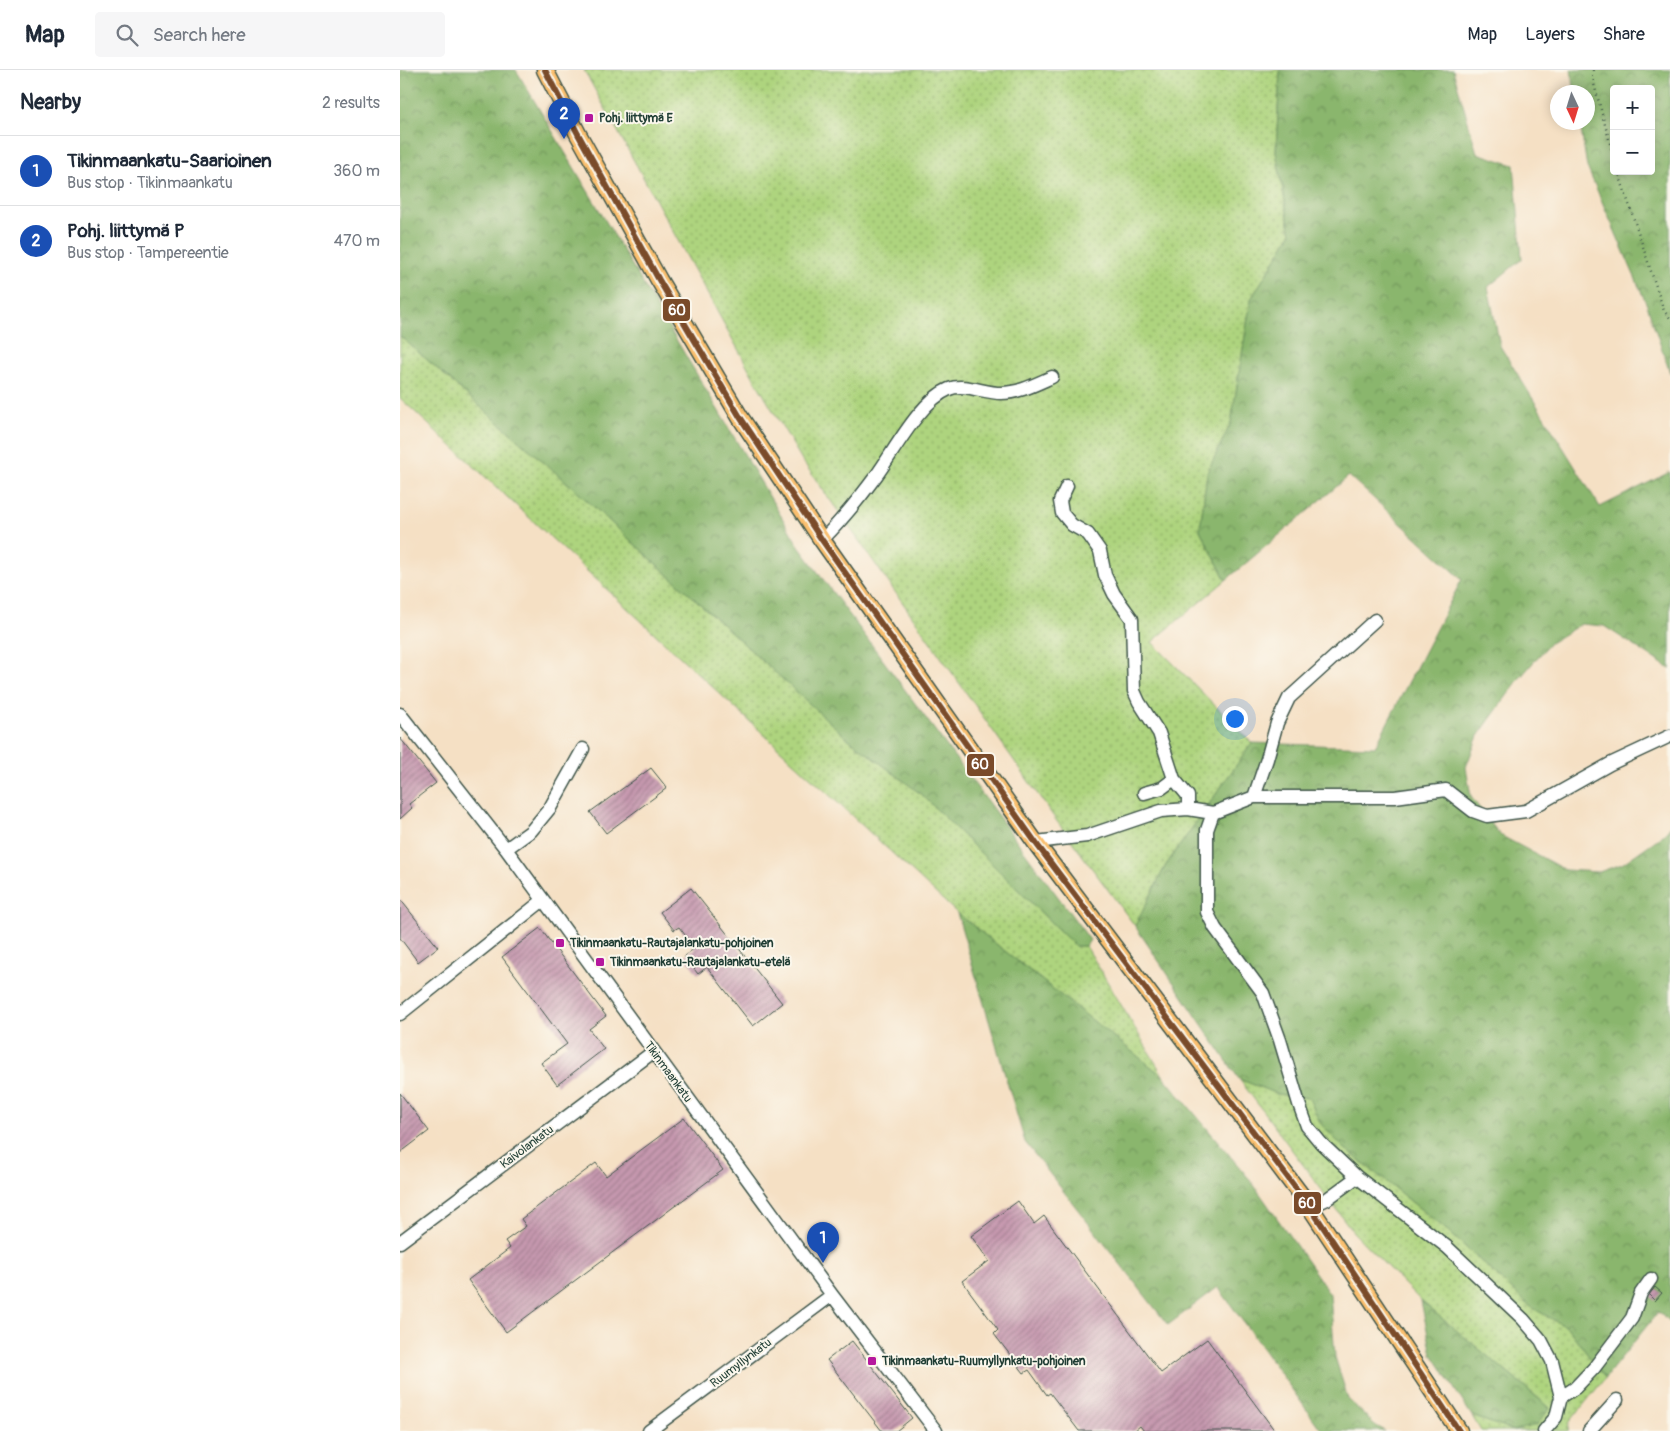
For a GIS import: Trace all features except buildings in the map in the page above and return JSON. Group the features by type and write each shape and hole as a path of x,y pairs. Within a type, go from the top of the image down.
{"main road":[{"path":"545,70 578,134 659,280 740,417 822,540 1036,842 1310,1207 1459,1431"}],"street":[{"path":"822,540 840,522 876,477 924,407 938,394 951,388 963,386 986,392 1004,393 1019,391 1052,377"},
{"path":"1067,486 1060,501 1062,513 1072,525 1088,534 1100,551 1105,575 1114,594 1132,619 1134,691 1159,732 1174,779 1188,796 1188,809"},
{"path":"1254,797 1268,759 1277,723 1289,698 1375,620"},
{"name":"Tikinmaankatu","path":"400,714 506,849 542,901 832,1295 936,1431"},
{"path":"1036,842 1086,836 1161,811 1188,809 1213,813 1254,797 1395,797 1446,790 1473,811 1486,816 1526,811 1610,764 1670,736"},
{"path":"506,849 531,831 550,808 583,749"},
{"path":"1144,793 1162,788 1174,779"},
{"path":"1213,813 1207,830 1207,912 1215,928 1263,993 1307,1126 1320,1143 1356,1177 1447,1247 1524,1319 1541,1340 1552,1361 1561,1397 1556,1417 1544,1431"},
{"path":"400,1014 542,901"},
{"name":"Kaivolankatu","path":"400,1242 653,1052"},
{"path":"1310,1207 1326,1199 1356,1177"},
{"path":"1561,1397 1575,1388 1594,1368 1622,1332 1632,1318 1640,1292 1651,1279"},
{"name":"Ruumyllynkatu","path":"649,1431 832,1295"},
{"path":"1588,1431 1617,1400"}],"path":[{"path":"1593,70 1594,84 1610,143"},
{"path":"1619,175 1664,311 1670,318"}],"green space":[{"path":"400,70 516,70 800,548 1090,940 1086,946 1075,946 921,794 846,737 571,486 400,336"},
{"path":"584,70 1280,70 1276,152 1291,234 1251,299 1231,423 1207,473 1200,530 1226,580 1152,642 1252,743 1166,865 1135,926 1056,820 802,460 755,380"},
{"path":"1280,70 1453,70 1477,153 1514,165 1522,259 1488,287 1500,346 1600,507 1670,472 1670,669 1604,626 1581,624 1550,643 1519,679 1478,736 1466,767 1471,797 1500,835 1565,870 1599,872 1622,864 1666,833 1670,826 1670,1321 1658,1312 1605,1378 1568,1328 1531,1307 1448,1231 1343,1147 1320,1123 1309,1098 1277,1094 1239,1079 1135,926 1166,865 1252,743 1375,747 1462,579 1349,476 1226,580 1200,530 1207,473 1231,423 1251,299 1291,234 1276,152"},
{"path":"1571,70 1670,70 1670,373 1647,305 1587,167 1581,130 1595,130 1595,85 1574,85"},
{"path":"400,336 571,486 846,737 921,794 1075,946 1086,946 1164,1077 957,913 400,398"},
{"path":"957,913 1164,1077 1251,1181 1330,1294 1335,1357 1348,1399 1375,1425 1385,1431 1322,1431 1218,1287 1168,1325 1025,1142"},
{"path":"1239,1079 1277,1094 1309,1098 1320,1123 1343,1147 1448,1231 1531,1307 1568,1328 1605,1378 1569,1423 1568,1431 1514,1431 1550,1408 1421,1301 1354,1233"},
{"path":"1421,1301 1550,1408 1537,1425 1514,1431 1472,1416 1432,1354"},
{"path":"1472,1416 1514,1431 1481,1431"}],"transit line":[{"name":"60","path":"545,70 578,134 659,280 740,417 822,540 1038,846 1310,1207 1459,1431"}],"place":[{"name":"Pohj. liittymä E","path":"589,118"},
{"name":"Pohj. liittymä P","path":"564,139"},
{"name":"Tikinmaankatu-Rautajalankatu-pohjoinen","path":"560,943"},
{"name":"Tikinmaankatu-Rautajalankatu-etelä","path":"600,962"},
{"name":"Tikinmaankatu-Saarioinen","path":"823,1263"},
{"name":"Tikinmaankatu-Ruumyllynkatu-pohjoinen","path":"872,1361"}]}
